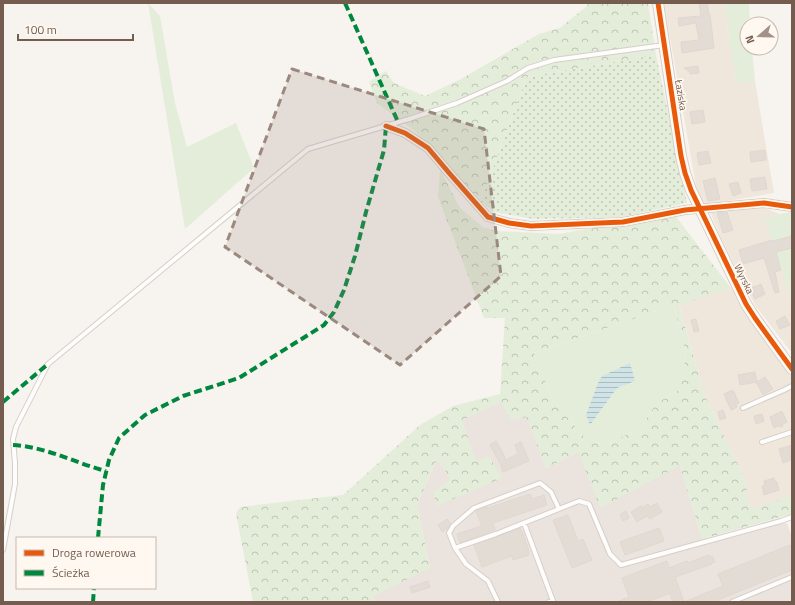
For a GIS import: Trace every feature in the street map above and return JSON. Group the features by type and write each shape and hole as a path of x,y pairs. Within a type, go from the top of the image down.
{"street":[{"name":"Łaziska","path":"658,3 681,156 691,190"},
{"path":"386,126 405,133 428,148 488,217 509,223 531,226 623,222 685,210 764,203 792,207"},
{"name":"Wyrska","path":"691,190 746,304 792,369"}],"lane":[{"path":"3,550 15,484 13,439 16,427 48,364 308,149 457,103 507,81 528,68 554,60 665,45"},
{"path":"743,408 792,386"},
{"path":"762,442 792,432"},
{"path":"498,602 488,581 466,564 454,548 450,533 453,526 474,508 540,483 551,492 558,509"},
{"path":"454,548 496,534 579,502 589,504 610,554 621,565 792,517"},
{"path":"524,522 553,600 549,602"},
{"path":"732,602 792,577"}],"highlighted area":[{"path":"292,69 484,129 501,276 400,365 225,247"}],"shaded area":[{"path":"664,3 724,3 736,82 755,82 774,193 704,205 697,191"},
{"path":"755,204 779,214 765,220 791,300 792,299 792,353 755,305 721,238 709,209"},
{"path":"731,288 792,378 792,496 750,510 745,479 704,394 679,304"},
{"path":"630,363 635,381 617,388 590,425 586,415 602,376"},
{"path":"501,402 526,416 546,468 578,452 680,466 702,539 787,523 792,538 792,602 375,602 373,596 430,567 417,505 437,459 451,479 437,506 476,461 461,420"}],"green space":[{"path":"148,3 160,16 175,103 187,147 236,123 254,168 185,229"},
{"path":"588,3 648,3 656,55 527,77 481,201 416,132 377,103 369,82 386,71 394,83 425,96 459,80 539,34 560,28 587,6"},
{"path":"724,3 749,3 750,16 739,16 739,56 753,56 755,82 736,82"},
{"path":"656,55 687,203 620,217 533,219 494,212 481,201 527,77"},
{"path":"440,169 460,208 483,227 496,231 559,234 673,213 731,288 679,305 704,394 745,479 750,509 792,496 792,514 702,539 680,466 600,508 578,452 546,468 526,417 511,421 501,402 462,420 476,461 489,456 502,478 437,506 433,492 451,479 437,459 417,505 430,568 373,596 375,602 253,602 236,513 240,507 343,495 420,425 453,406 500,394 505,318 484,318 438,197","holes":["674,305 686,355 680,389 656,404 640,428 604,446 582,435 553,400 534,353"]},
{"path":"792,212 791,300 765,220 779,214"},
{"path":"674,305 686,355 680,389 656,404 640,428 604,446 582,435 553,400 534,353"}],"building":[{"path":"699,3 707,3 714,48 682,53 681,42 699,40 696,23 679,26 678,18 701,16"},
{"path":"698,66 699,73 690,74 690,72 684,68"},
{"path":"703,110 705,122 692,124 690,112"},
{"path":"765,150 766,160 751,162 750,152"},
{"path":"708,151 711,163 699,165 697,153"},
{"path":"765,177 767,189 752,191 750,179"},
{"path":"715,178 720,199 708,201 703,181"},
{"path":"738,182 741,193 733,196 729,184"},
{"path":"727,212 733,230 723,233 717,213"},
{"path":"792,236 792,248 776,252 781,270 775,272 779,292 775,293 764,258 743,264 739,250 772,240"},
{"path":"761,284 765,294 755,299 750,289"},
{"path":"785,316 790,325 780,329 776,321"},
{"path":"696,319 699,331 694,332 691,320"},
{"path":"755,372 757,382 765,377 773,389 763,395 756,382 740,385 738,375"},
{"path":"733,390 739,403 736,404 737,407 731,410 724,394"},
{"path":"723,410 726,418 720,420 718,412"},
{"path":"782,411 787,422 783,424 782,427 778,426 774,428 770,417"},
{"path":"762,414 764,421 756,424 754,416"},
{"path":"496,441 504,455 505,460 518,454 515,445 521,442 529,461 503,472 500,463 490,445"},
{"path":"792,445 792,454 790,455 791,460 783,463 779,449"},
{"path":"774,478 775,482 777,482 779,490 764,495 762,486 765,485 764,481"},
{"path":"530,494 532,499 544,495 547,505 493,523 495,530 460,543 457,534 482,526 476,511"},
{"path":"657,503 662,512 650,519 647,516 637,522 631,512 641,506 642,508 648,504 650,507"},
{"path":"626,511 629,518 623,521 620,515"},
{"path":"568,515 578,541 583,539 592,560 572,568 553,520"},
{"path":"447,519 451,524 442,532 438,525"},
{"path":"520,528 529,551 529,555 513,560 512,556 482,567 474,545"},
{"path":"659,528 664,541 625,555 620,542"},
{"path":"790,545 792,550 792,570 718,600 719,602 684,602 723,586 718,574"},
{"path":"709,555 709,557 712,556 715,562 675,577 684,602 673,602 670,593 647,602 617,602 629,597 622,578 667,561 669,568"},
{"path":"428,581 430,587 412,593 410,587"}],"marked path":[{"path":"345,3 398,122"},
{"path":"98,537 103,485 109,460 119,438 145,415 183,396 239,378 324,325 334,312 344,290 355,256 384,150 386,126"},
{"path":"3,402 48,364"},
{"path":"13,445 25,446 49,452 106,471"},
{"path":"93,602 94,589"}],"cycle path":[{"path":"658,3 681,156 691,190 746,304 792,369"},
{"path":"386,126 405,133 428,148 488,217 509,223 531,226 623,222 685,210 764,203 792,207"}]}
